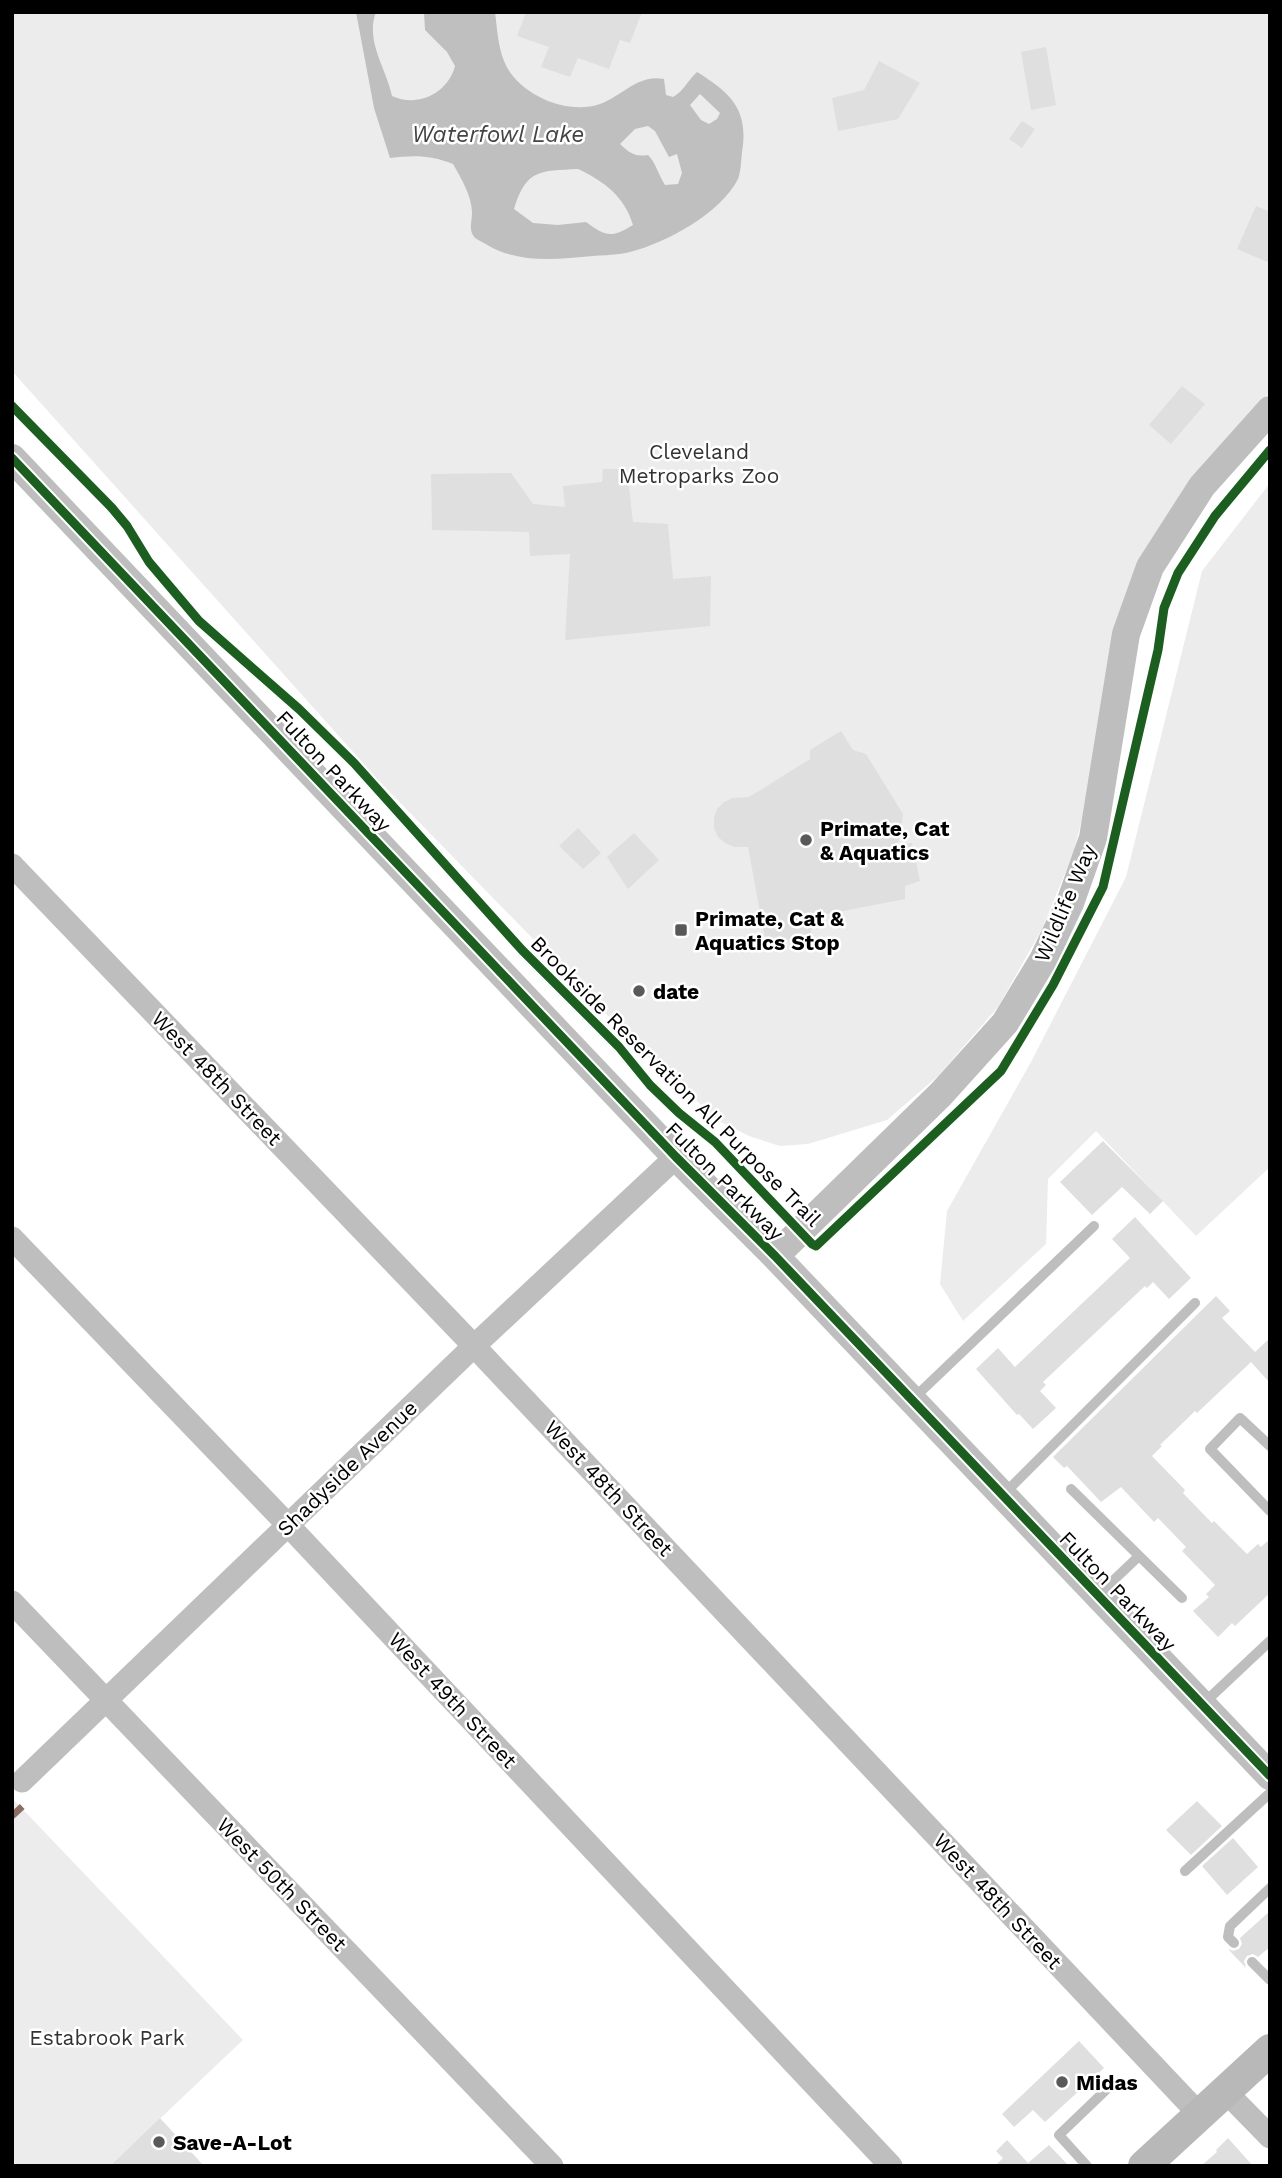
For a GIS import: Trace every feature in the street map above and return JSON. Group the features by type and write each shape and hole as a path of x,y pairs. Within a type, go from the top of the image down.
{"main road":[{"path":"1144,2166 1270,2050"}],"street":[{"name":"Wildlife Way","path":"775,1256 941,1094 1005,1023 1037,970 1070,903 1093,838 1126,634 1150,567 1202,486 1270,410"},
{"name":"Fulton Parkway","path":"12,458 676,1157 775,1256 1270,1776"},
{"name":"West 48th Street","path":"12,865 474,1346 1200,2116"},
{"name":"Shadyside Avenue","path":"22,1781 474,1346 676,1157"},
{"name":"West 49th Street","path":"12,1238 288,1525 891,2166"},
{"name":"West 50th Street","path":"12,1602 552,2166"},
{"path":"1226,2092 1270,2137"}],"lane":[{"path":"912,1400 1094,1226"},
{"path":"1003,1495 1195,1303"},
{"path":"1270,1446 1240,1418 1210,1449 1270,1511"},
{"path":"1071,1489 1182,1598"},
{"path":"1098,1595 1139,1556"},
{"path":"1202,1704 1270,1641"},
{"path":"1185,1871 1270,1793"},
{"path":"1234,1943 1228,1937 1230,1926 1269,1890"},
{"path":"1252,1962 1270,1979"},
{"path":"1087,2166 1059,2134 1108,2088"}],"green space":[{"name":"Cleveland Metroparks Zoo","path":"12,12 1270,12 1270,392 1234,431 1158,533 1073,854 1042,929 998,1007 938,1076 887,1120 808,1144 780,1146 749,1136 719,1121 648,1057 379,781 12,371"},
{"path":"1270,483 1270,1167 1196,1236 1096,1131 1048,1179 1046,1244 963,1321 940,1284 947,1211 1031,1062 1126,877 1202,571"},
{"name":"Estabrook Park","path":"12,1798 243,2040 110,2166 12,2166"}],"water":[{"name":"Waterfowl Lake","path":"356,12 376,12 373,23 375,44 392,96 412,100 431,96 439,91 446,84 455,66 447,52 425,30 424,12 495,12 500,49 511,73 531,92 559,104 587,107 600,104 639,82 655,78 664,79 666,95 673,97 697,72 728,95 740,114 743,137 740,173 730,192 706,215 676,234 644,248 617,254 553,259 514,256 489,246 473,235 470,200 453,164 422,156 390,158 374,108","holes":["700,94 720,113 717,119 709,124 701,120 690,105","648,126 655,131 669,157 677,154 682,173 678,184 665,185 648,155 632,154 620,144 635,129","578,169 596,179 619,198 633,225 609,234 586,222 558,225 533,223 514,209 524,186 530,179 544,172"]}],"building":[{"path":"526,12 642,12 630,43 620,40 609,69 578,58 570,77 541,67 549,47 517,36"},
{"path":"1046,47 1056,105 1031,110 1021,52"},
{"path":"879,61 920,83 898,119 838,131 832,98 864,90"},
{"path":"1022,121 1035,129 1022,148 1009,139"},
{"path":"1256,206 1270,212 1270,263 1237,249"},
{"path":"1182,386 1205,404 1171,444 1149,425"},
{"path":"603,469 627,469 633,522 668,524 673,579 711,576 710,626 565,640 570,554 530,556 529,532 432,530 431,474 511,473 533,504 565,507 563,486 602,482"},
{"name":"Primate, Cat & Aquatics","path":"841,731 853,750 866,754 903,814 898,845 912,843 920,881 905,886 905,899 812,917 811,935 766,945 748,847 734,847 718,837 714,828 717,809 733,798 749,797 810,759 810,750"},
{"path":"578,828 601,853 583,869 559,846"},
{"path":"634,833 659,860 628,889 607,857"},
{"path":"1103,1141 1163,1201 1150,1214 1122,1187 1092,1215 1060,1182"},
{"path":"1135,1217 1191,1278 1169,1299 1153,1282 1147,1288 1145,1286 1043,1382 1046,1385 1040,1391 1056,1408 1033,1429 976,1369 998,1348 1015,1367 1130,1258 1112,1239"},
{"path":"1216,1296 1230,1311 1222,1318 1255,1352 1270,1338 1270,1383 1251,1362 1197,1413 1195,1411 1152,1456 1212,1523 1214,1521 1247,1554 1258,1544 1261,1547 1270,1539 1270,1593 1235,1626 1232,1623 1218,1637 1193,1611 1209,1597 1206,1594 1215,1585 1182,1551 1186,1547 1158,1518 1154,1522 1121,1487 1101,1502 1067,1466 1064,1468 1053,1457"},
{"path":"1197,1801 1222,1826 1191,1855 1166,1830"},
{"path":"1233,1838 1258,1867 1227,1895 1202,1866"},
{"path":"1270,1911 1270,1947 1258,1957 1253,1954 1247,1956 1244,1961 1246,1968 1228,1949 1239,1949 1242,1944 1240,1938"},
{"name":"Midas","path":"1079,2041 1104,2068 1045,2122 1033,2110 1014,2127 1002,2114"},
{"name":"Save-A-Lot","path":"160,2118 204,2166 110,2166"},
{"path":"1228,2138 1253,2166 1201,2166 1217,2152"},
{"path":"1007,2140 1028,2163 1049,2145 1069,2166 995,2166 1003,2158 996,2151"}],"marked path":[{"path":"12,1816 27,1802"}],"cycle path":[{"name":"Brookside Reservation All Purpose Trail","path":"12,406 112,508 127,526 149,562 199,621 299,709 354,763 522,950 619,1047 650,1085 715,1142 816,1246 1001,1071 1053,985 1103,887 1158,650 1164,608 1178,573 1215,516 1270,450"},
{"path":"12,458 676,1157 775,1256 1270,1776"}],"place":[{"name":"Primate, Cat & Aquatics","path":"806,840"},
{"name":"Primate, Cat & Aquatics Stop","path":"681,930"},
{"name":"date","path":"639,991"},
{"name":"Midas","path":"1062,2082"},
{"name":"Save-A-Lot","path":"159,2142"}]}
